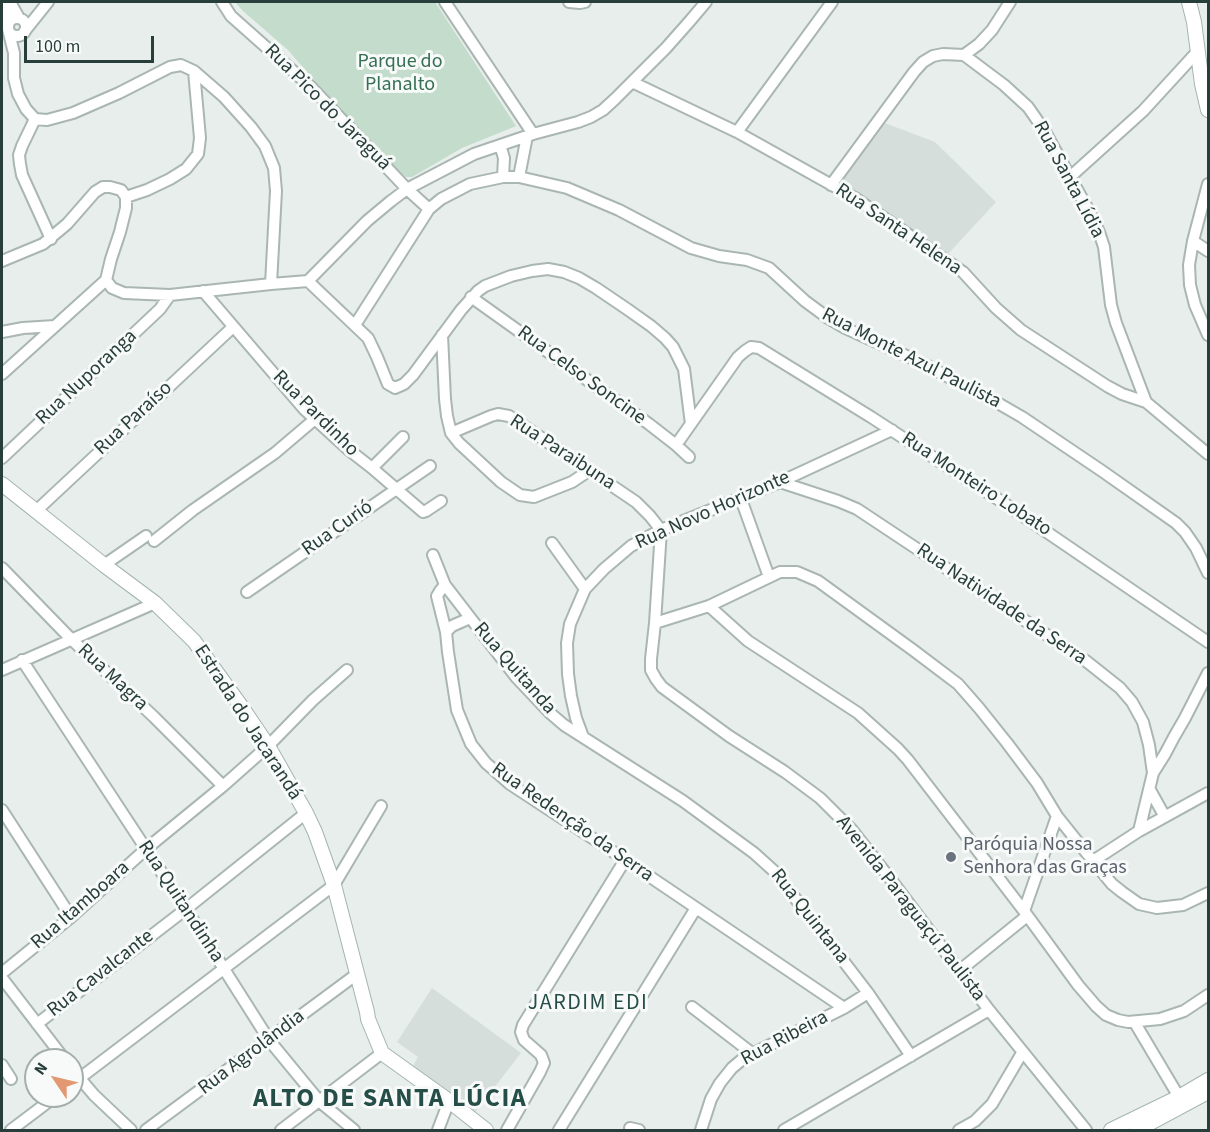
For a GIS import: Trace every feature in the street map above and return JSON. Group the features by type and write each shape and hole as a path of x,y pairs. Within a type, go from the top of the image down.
{"main road":[{"path":"1189,2 1202,84 1209,110"},
{"path":"1198,2 1209,66"},
{"name":"Estrada do Jacarandá","path":"2,484 155,603 194,641 268,746 315,832 334,885 368,1019 382,1053"},
{"path":"382,1053 449,1101 486,1131"},
{"path":"1110,1131 1209,1080"},
{"path":"1137,1131 1209,1092"}],"street":[{"path":"5,2 18,94 26,109 35,119 47,120 73,113 119,93 170,66 181,65 194,71 234,107 265,146 274,168 276,191 272,284"},
{"path":"10,2 26,26 14,53"},
{"name":"Rua Pico do Jaraguá","path":"222,2 231,16 311,87 407,189 429,209"},
{"path":"445,2 530,135"},
{"path":"570,2 585,2"},
{"path":"106,280 112,288 124,293 170,295 308,281 367,221 407,189 474,154 591,117 615,99 632,82 706,2"},
{"path":"831,185 923,62 933,56 943,54 964,55 992,30 1010,2"},
{"path":"737,132 827,3"},
{"path":"8,28 13,19 20,18 45,5"},
{"path":"8,28 14,35 23,33 45,5"},
{"path":"1070,177 1143,111 1198,51"},
{"name":"Rua Santa Lídia","path":"964,55 1004,85 1028,107 1041,125 1099,232 1104,248 1114,314 1146,402"},
{"path":"126,197 170,180 186,169 198,154 201,138 194,71"},
{"name":"Rua Santa Helena","path":"632,82 737,132 831,185 963,272 996,308 1021,330 1107,386 1146,402"},
{"path":"35,119 22,146 19,155 20,164 22,176 51,239"},
{"path":"519,177 523,152 530,135"},
{"path":"500,145 504,163 503,177"},
{"name":"Rua Monte Azul Paulista","path":"429,209 441,199 470,184 503,177 519,177 567,188 619,210 691,248 747,260 769,268 805,302 828,318 996,402 1160,510 1185,532 1209,573"},
{"path":"1209,184 1193,241 1190,265 1190,285 1195,305 1209,335"},
{"path":"2,261 51,239 95,192 103,187 121,190 126,197 124,218 106,280 2,374"},
{"path":"355,325 429,209"},
{"path":"1193,241 1209,251"},
{"path":"308,281 368,338 388,384 395,388 408,380 471,297 485,286 532,271 548,269 564,272 579,279 651,326 674,347 684,369 691,424 676,445"},
{"name":"Rua Pardinho","path":"203,291 304,409 349,450 423,512 441,501"},
{"name":"Rua Nuporanga","path":"2,459 160,309 170,295"},
{"name":"Rua Celso Soncine","path":"471,297 676,445 689,457"},
{"path":"2,332 55,326"},
{"name":"Rua Paraíso","path":"36,511 233,327"},
{"path":"442,335 445,399 451,433 501,482 515,493 534,497 572,482 590,470"},
{"name":"Rua Monteiro Lobato","path":"691,424 738,357 751,347 759,348 845,400 1059,539 1209,642"},
{"path":"1146,402 1209,454"},
{"name":"Rua Paraibuna","path":"451,433 491,416 504,414 515,419 636,502 661,530"},
{"path":"104,565 193,510 275,453 315,419"},
{"name":"Rua Novo Horizonte","path":"584,737 576,718 571,696 567,643 570,624 585,589 604,569 632,546 661,530 741,499 892,430"},
{"path":"372,468 403,437"},
{"name":"Rua Curió","path":"247,592 430,466"},
{"name":"Rua Natividade da Serra","path":"780,482 857,509 1086,661 1120,688 1132,702 1143,722 1153,772 1139,831"},
{"path":"741,499 769,577"},
{"name":"Avenida Paraguaçú Paulista","path":"661,530 656,623 651,659 651,670 656,680 662,687 729,736 785,772 829,806 859,838 1022,1053 1086,1131"},
{"path":"552,543 585,589"},
{"path":"433,555 445,585"},
{"name":"Rua Magra","path":"2,568 70,639 154,717 223,786"},
{"path":"656,623 709,606 780,572 796,572 818,581 958,684 1007,742 1037,783 1057,816 1112,884 1130,899 1147,906 1168,907 1183,905 1209,893"},
{"name":"Rua Quitanda","path":"445,585 516,677 564,725 683,801"},
{"name":"Rua Redenção da Serra","path":"445,585 437,596 446,632 457,710 471,744 486,763 510,783 844,1008"},
{"path":"2,670 155,603"},
{"path":"709,606 748,641 858,713 898,749 1078,985 1106,1015 1135,1023 1160,1019 1184,1011 1209,996"},
{"path":"446,632 452,626 470,618"},
{"name":"Rua Quitandinha","path":"22,660 186,909 269,1040 320,1102 354,1131"},
{"name":"Rua Itamboara","path":"2,973 71,917 146,849 223,786 347,670"},
{"path":"1153,772 1166,754 1209,673"},
{"path":"1149,745 1164,743 1174,736"},
{"path":"1150,790 1165,817"},
{"path":"1093,861 1139,831 1209,794"},
{"name":"Rua Quintana","path":"683,801 775,872 868,993 911,1056"},
{"path":"84,1070 224,970 334,885 381,806"},
{"path":"2,810 71,917"},
{"name":"Rua Cavalcante","path":"37,1024 306,813"},
{"path":"959,971 1025,914 1057,816"},
{"path":"507,1131 543,1063 541,1055 524,1040 523,1026 625,860"},
{"path":"560,1131 696,908"},
{"name":"Rua Agrolândia","path":"146,1131 357,974"},
{"path":"2,978 56,1048"},
{"name":"Rua Ribeira","path":"701,1131 711,1099 720,1083 744,1058 844,1008 868,993"},
{"path":"692,1007 753,1054"},
{"path":"784,1131 989,1010"},
{"path":"1135,1023 1179,1097"},
{"path":"281,1131 382,1053"},
{"path":"959,1131 975,1121 992,1104 1022,1053"},
{"path":"2,1065 11,1079"},
{"path":"84,1086 131,1131"},
{"path":"438,1131 449,1101"},
{"path":"14,1130 41,1108"}],"shaded area":[{"path":"882,122 935,142 996,202 948,254 843,185 842,177"},
{"path":"432,988 521,1053 473,1115 413,1066 418,1057 397,1042"}],"green space":[{"name":"Parque do Planalto","path":"235,2 435,2 516,126 462,148 412,177 406,177 352,124 288,50"}],"place":[{"name":"Paróquia Nossa Senhora das Graças","path":"951,857"}],"district":[{"name":"JARDIM EDI","path":"588,1004"},
{"name":"ALTO DE SANTA LÚCIA","path":"390,1100"}]}
